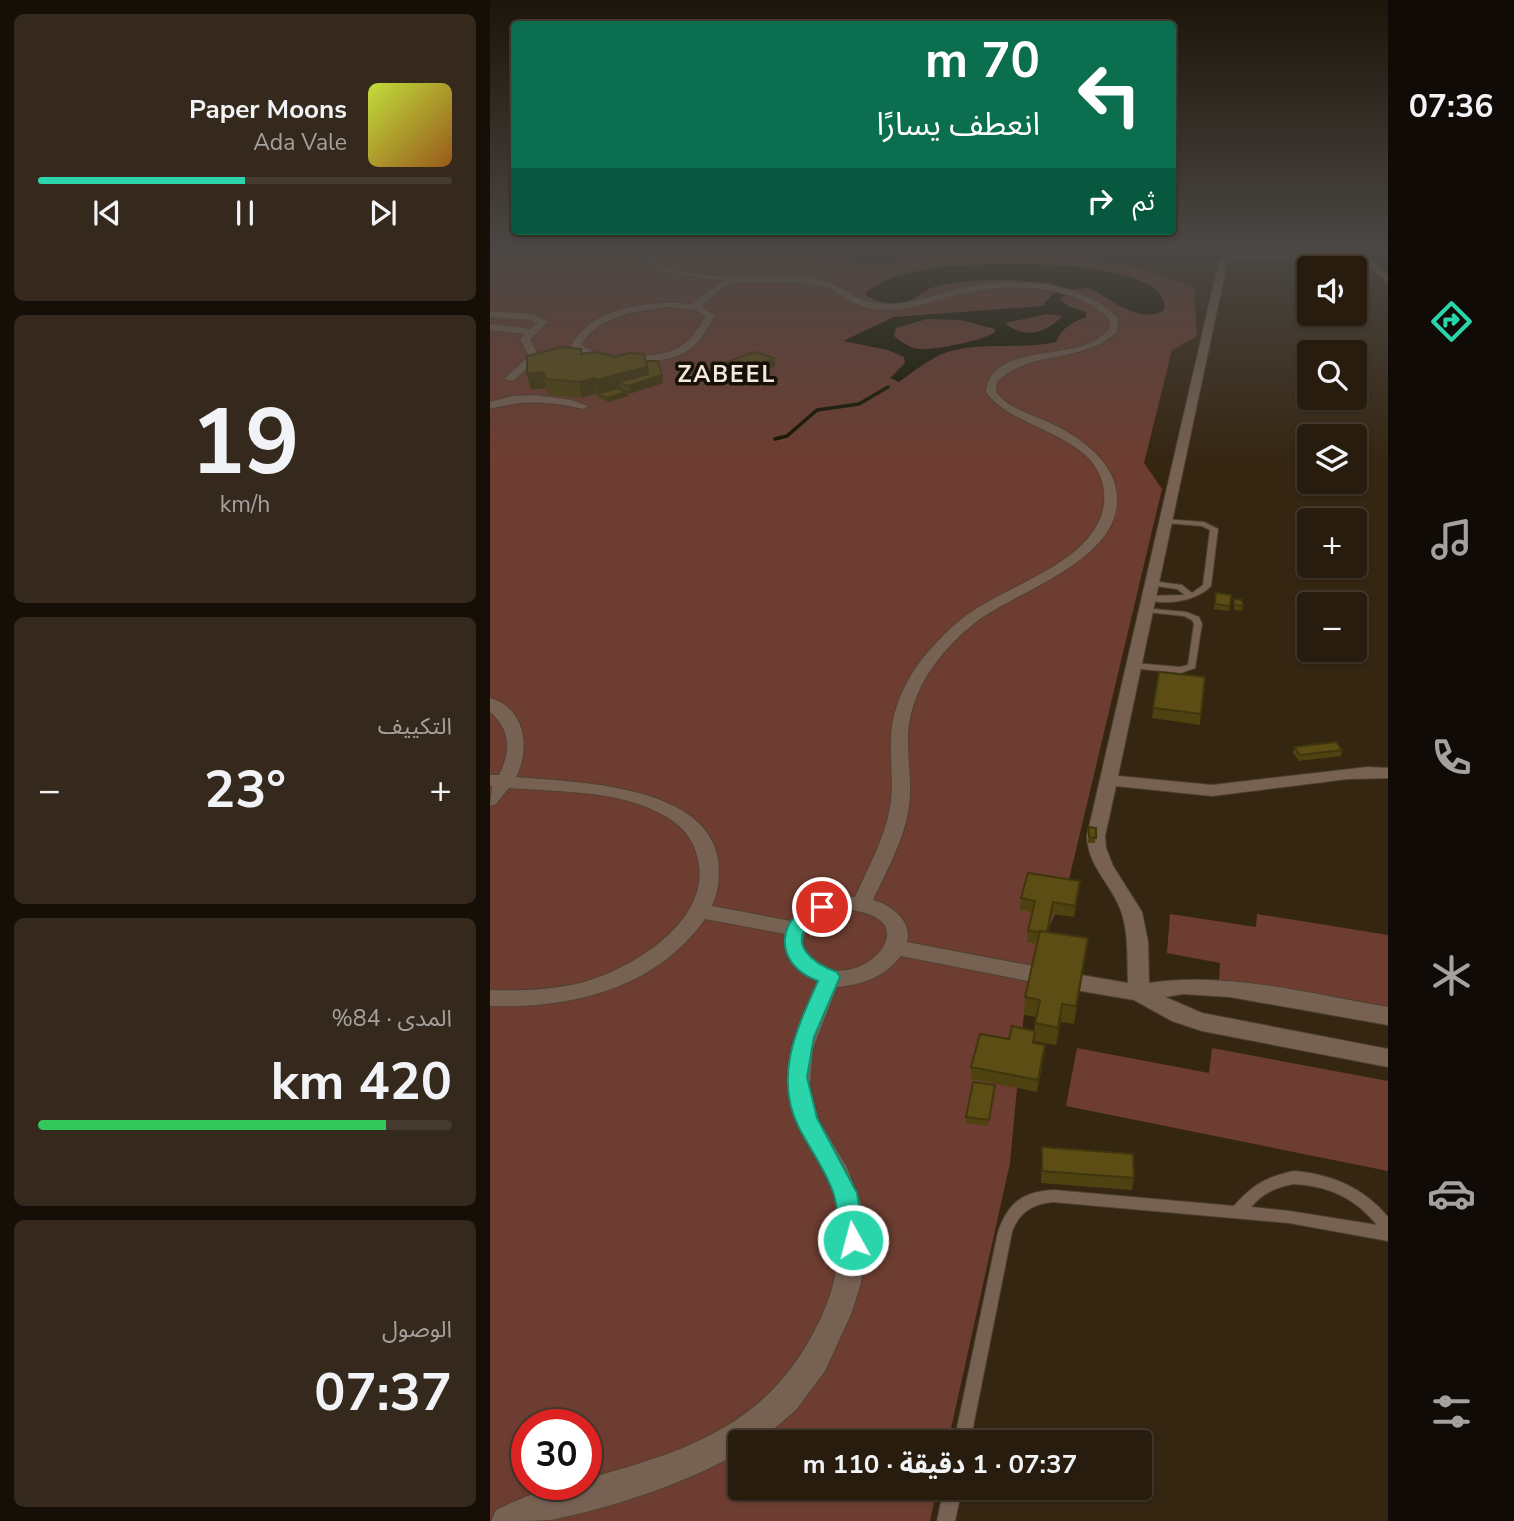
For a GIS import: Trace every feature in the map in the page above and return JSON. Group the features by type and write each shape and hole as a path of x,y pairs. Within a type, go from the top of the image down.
{"street":[{"path":"510,398 510,382 538,355 525,343 530,332 542,324 541,320 532,319"},
{"path":"612,319 581,336 574,350 634,358 679,352 689,345 708,319"},
{"path":"862,903 892,837 898,817 903,778 900,726 909,694 917,679 938,650 967,622 1083,551 1100,533 1110,512 1111,491 1096,463 1062,433 1000,403 992,392 992,381 1002,370 1021,362 1097,344 1114,330 1114,319"},
{"path":"1139,993 1132,912 1119,888 1102,867 1096,846 1210,319"},
{"path":"490,327 530,332"},
{"path":"490,406 510,398 543,399 583,406"},
{"path":"490,703 511,723 516,733 517,757 498,781 490,800"},
{"path":"1109,780 1182,790 1225,791 1350,773 1388,773"},
{"path":"490,998 533,999 556,996 613,980 662,953 677,939 699,911 709,884 709,859 700,837 682,818 657,805 627,797 498,781"},
{"path":"841,902 862,903 879,908 892,919 899,933 897,948 888,962 872,972 851,978 830,977 811,970 798,959 793,944 796,929 806,916 822,907 841,902"},
{"path":"699,911 796,929"},
{"path":"897,948 1033,974"},
{"path":"507,1521 528,1511 695,1461 724,1448 774,1412 812,1366 827,1342 846,1291 853,1240 846,1193 806,1119 797,1077 804,1037 830,977"},
{"path":"1081,983 1139,993 1183,986 1218,988 1388,1016"},
{"path":"1139,993 1169,1010 1202,1022 1388,1058"}],"lane":[{"path":"1149,597 1175,600 1206,589 1214,529 1204,524 1166,521"},
{"path":"1149,597 1179,587 1189,595"},
{"path":"1134,666 1181,670 1192,666 1198,624 1196,619 1149,597"},
{"path":"1237,1213 1249,1199 1268,1185 1293,1178 1312,1179 1350,1192 1367,1204 1388,1228"},
{"path":"964,1430 1005,1231 1016,1209 1027,1201 1053,1196 1289,1217 1388,1234"},
{"path":"946,1521 950,1500"}],"shaded area":[{"path":"490,319 1196,319 1197,336 1172,350 1144,463 1162,489 1066,892 1039,947 1024,1014 1010,1163 951,1430 728,1430 728,1500 934,1500 930,1521 490,1521"},
{"path":"890,319 1024,319 1005,323 1028,333 1049,327 1059,319 1082,319 1068,326 1056,342 965,348 936,357 899,382 890,378 905,363 904,357 888,350 843,341","holes":["927,319 961,320 995,329 995,332 946,347 925,349 912,347 894,336 896,328"]},
{"path":"1170,914 1256,927 1257,914 1388,935 1388,1008 1219,980 1220,963 1167,953"},
{"path":"1077,1048 1209,1073 1212,1048 1388,1081 1388,1171 1066,1106"}],"building":[{"path":"562,347 581,349 581,354 594,352 615,357 629,353 644,354 647,367 579,382 546,379 543,372 527,374 527,356"},
{"path":"754,352 774,358 742,370 722,364"},
{"path":"646,361 658,361 662,375 628,386 619,382 648,374"},
{"path":"617,388 627,392 607,398 598,394"},
{"path":"1216,593 1231,595 1230,606 1215,604"},
{"path":"1234,599 1242,600 1243,606 1234,605"},
{"path":"1159,672 1205,677 1201,714 1153,708"},
{"path":"1336,742 1342,750 1300,755 1294,747"},
{"path":"1089,827 1096,828 1096,838 1089,837"},
{"path":"1028,873 1080,881 1075,906 1053,902 1047,932 1028,931 1035,901 1021,898"},
{"path":"1040,931 1088,938 1076,1006 1062,1004 1058,1028 1035,1023 1040,1000 1025,997"},
{"path":"1012,1026 1035,1031 1033,1043 1045,1045 1038,1080 971,1067 980,1034 1009,1039"},
{"path":"973,1082 995,1085 989,1120 966,1117"},
{"path":"1042,1147 1133,1154 1134,1178 1042,1171"}],"waterway":[{"path":"775,439 787,436 817,410 859,404 888,387"}],"district":[{"name":"ZABEEL","path":"727,374"}],"route":[{"path":"822,907 806,916 796,929 793,944 798,959 811,970 830,977 804,1037 797,1077 799,1098 806,1119 846,1193 853,1240"}]}
